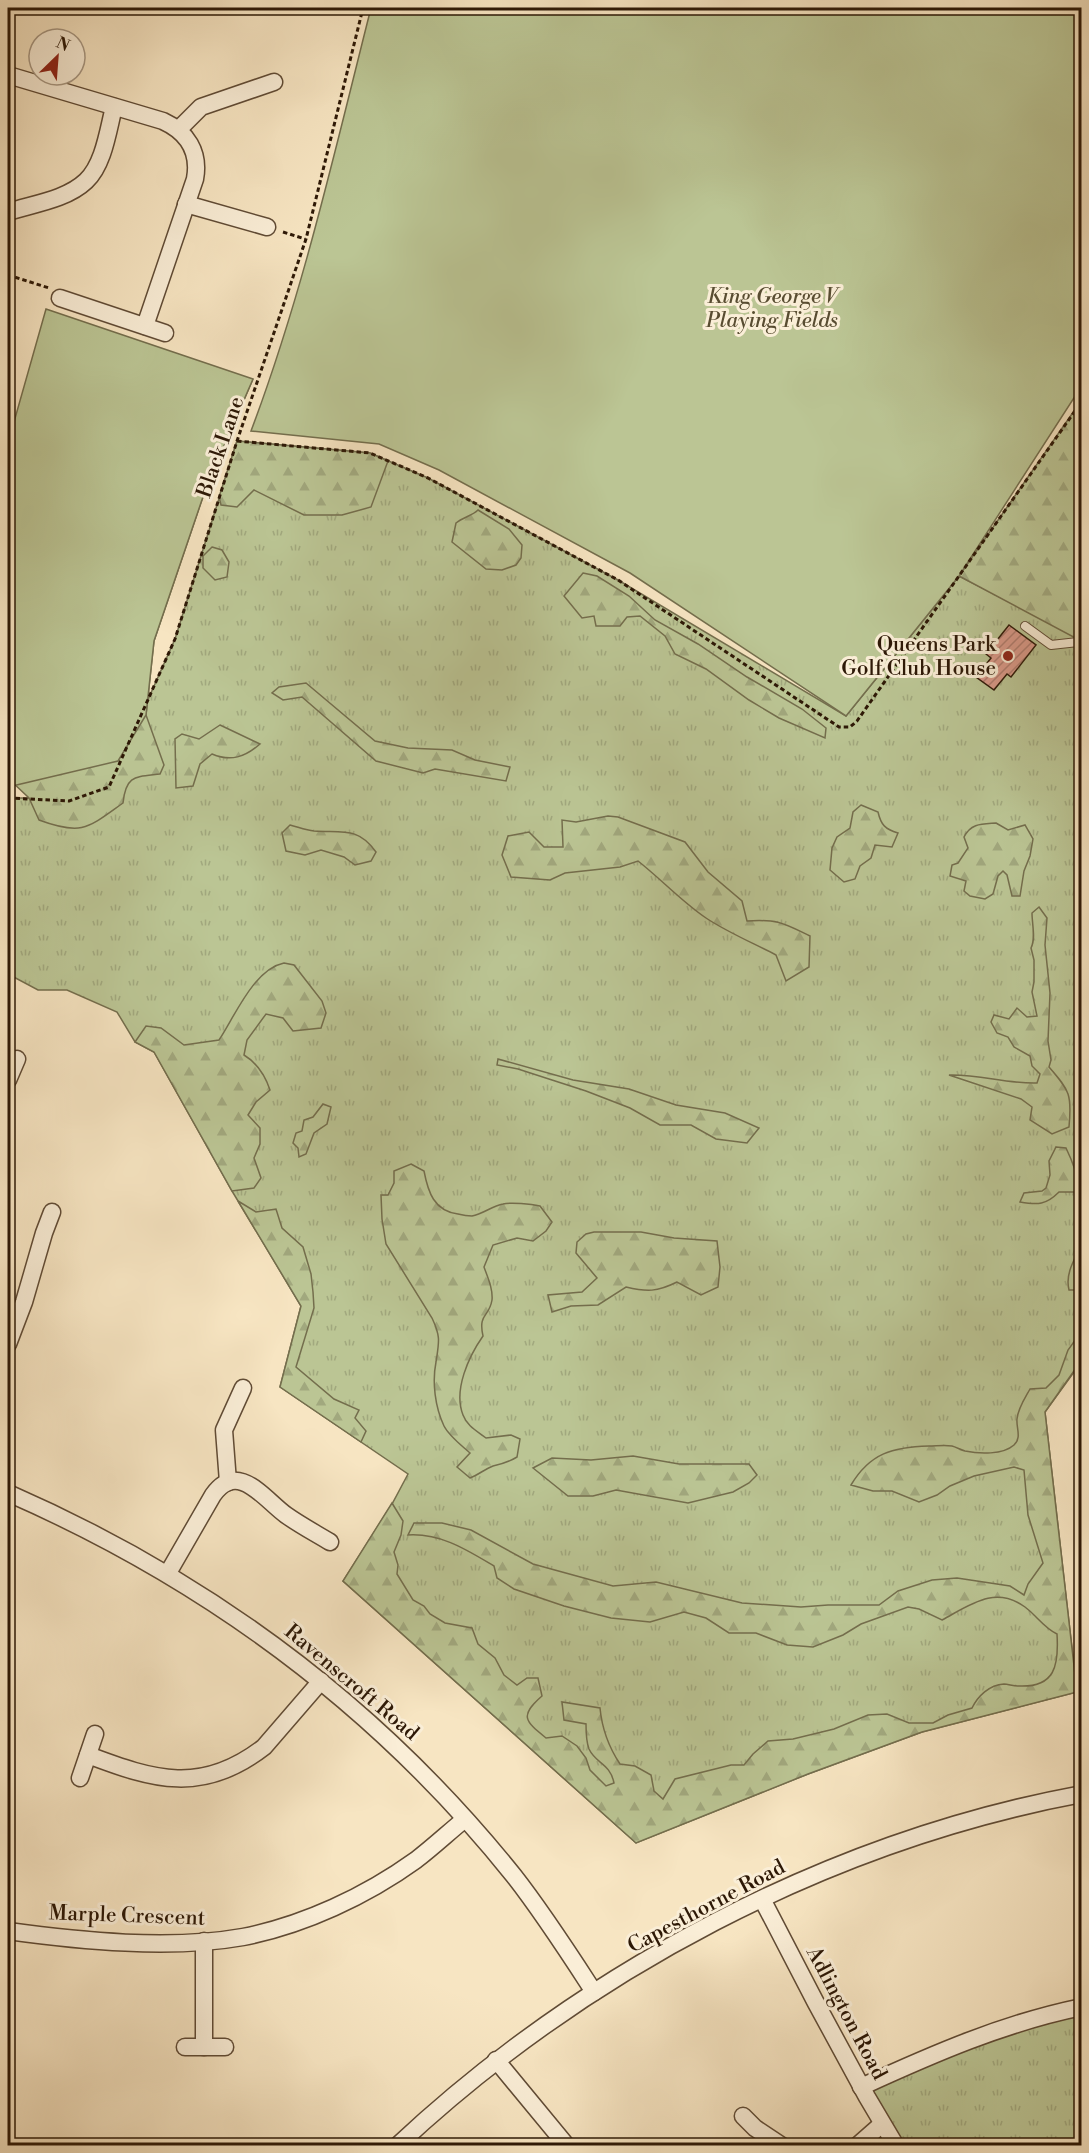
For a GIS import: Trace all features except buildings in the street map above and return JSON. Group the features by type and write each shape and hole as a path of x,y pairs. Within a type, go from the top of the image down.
{"street":[{"path":"8,75 163,121 179,129 191,146 197,165 195,179 145,326"},
{"path":"179,129 201,107 274,82"},
{"path":"8,212 66,194 86,181 101,152 114,107"},
{"path":"186,204 267,227"},
{"path":"60,298 165,333"},
{"path":"8,1344 24,1302 52,1212"},
{"path":"228,1482 224,1430 227,1419 243,1388"},
{"path":"168,1573 213,1495 222,1484 228,1482 238,1481 249,1484 288,1516 330,1542"},
{"name":"Ravenscroft Road","path":"8,1493 91,1531 168,1573 242,1622 321,1681 394,1744 465,1819 533,1902 594,1992"},
{"path":"88,1755 157,1778 184,1779 218,1772 253,1756 264,1747 321,1681"},
{"path":"80,1778 95,1734"},
{"name":"Capesthorne Road","path":"397,2145 496,2060 594,1992 675,1944 762,1899 814,1875 933,1832 1042,1802 1082,1794"},
{"name":"Marple Crescent","path":"8,1931 164,1943 204,1941 271,1930 337,1906 397,1872 417,1859 465,1819"},
{"name":"Adlington Road","path":"762,1899 861,2087 896,2145"},
{"path":"204,1941 204,2047"},
{"path":"861,2087 952,2046 1056,2012 1082,2007"},
{"path":"185,2047 225,2047"},
{"path":"496,2060 567,2145"},
{"path":"743,2116 755,2128 782,2145"},
{"path":"857,2145 882,2124"}],"lane":[{"path":"1025,626 1051,645 1078,642 1082,644"}],"path":[{"name":"Black Lane","path":"8,798 69,801 110,787 175,639 237,441 306,239 363,8"},
{"path":"267,227 306,239"},
{"path":"8,275 52,289 60,298"},
{"path":"237,441 370,453 428,478 618,580 839,727 850,728 1082,401"}],"green space":[{"name":"King George V Playing Fields","path":"371,8 1081,8 1081,387 959,576 846,716 630,573 439,470 379,444 251,431 287,327 331,168"},
{"path":"46,309 253,379 207,485 154,641 146,715 118,761 8,787 8,443"},
{"path":"253,379 206,489 207,485"},
{"path":"1081,401 1081,641 959,576"},
{"path":"237,441 370,453 428,478 618,580 846,716 959,576 1081,639 1082,1361 1045,1412 1077,1692 922,1732 808,1774 636,1843 343,1581 392,1504 408,1474 280,1387 301,1306 232,1191 154,1052 135,1042 117,1012 67,990 38,990 8,974 8,798 29,798 109,787 175,639"},
{"path":"237,441 370,453 388,461 371,507 342,515 304,515 254,490 237,507 221,505 219,497"},
{"path":"206,489 154,641 146,715 164,765 160,774 133,779 129,782 124,794 123,803 92,824 65,828 39,820 29,798 11,781 8,728 138,646"},
{"path":"478,510 509,529 522,545 521,558 516,565 502,570 486,569 452,542 456,523"},
{"path":"212,547 222,550 229,562 227,577 215,580 203,568 203,556"},
{"path":"583,573 597,576 629,596 655,620 802,709 826,728 825,738 779,718 706,669 675,654 665,636 640,616 627,617 620,626 596,626 594,616 582,618 564,596"},
{"path":"306,683 375,741 408,748 452,750 475,760 510,767 506,781 435,769 423,773 376,761 302,697 283,700 272,693 279,687"},
{"path":"220,725 260,744 238,757 225,758 212,754 200,764 193,786 176,788 175,739 182,734 199,739"},
{"path":"861,805 878,812 884,826 898,833 892,847 875,845 871,858 860,866 855,879 844,882 830,870 832,848 837,837 850,828 853,812"},
{"path":"608,816 618,817 685,842 708,872 742,901 747,921 780,923 810,936 809,967 786,981 776,955 706,918 638,861 620,867 565,873 550,880 511,877 502,855 508,836 529,832 544,847 563,847 562,820 576,822"},
{"path":"996,823 1008,830 1025,825 1033,839 1020,896 1012,896 1007,875 1003,871 998,876 993,894 985,899 970,896 964,891 966,881 950,876 952,865 958,863 968,848 964,837 970,829 977,825"},
{"path":"290,825 314,831 356,834 376,852 371,861 355,865 344,857 321,850 305,855 286,851 282,833"},
{"path":"1039,907 1047,918 1045,945 1050,993 1048,1041 1051,1060 1049,1067 1065,1088 1070,1100 1069,1127 1052,1134 1030,1120 1032,1107 1021,1099 949,1075 1037,1083 1040,1074 1032,1066 1030,1056 1014,1047 1008,1037 997,1033 991,1022 994,1015 1009,1019 1017,1008 1027,1017 1037,1016 1032,992 1034,960 1031,948 1034,936 1032,913"},
{"path":"284,963 294,965 322,1001 326,1013 321,1028 293,1031 283,1018 266,1014 247,1040 244,1055 260,1070 270,1090 256,1102 248,1115 260,1128 260,1144 254,1158 261,1178 254,1188 232,1191 154,1052 135,1042 146,1026 161,1028 184,1045 219,1040 254,984 273,967"},
{"path":"498,1059 573,1080 629,1089 676,1105 725,1113 759,1128 747,1143 716,1139 691,1125 660,1125 630,1108 586,1091 518,1069 497,1065"},
{"path":"323,1104 331,1107 327,1124 314,1133 306,1154 299,1157 298,1148 293,1143 296,1133 302,1131 304,1120 313,1117"},
{"path":"1056,1147 1066,1148 1075,1169 1081,1199 1074,1192 1059,1192 1041,1203 1020,1202 1024,1193 1042,1191 1046,1188 1050,1175 1049,1161"},
{"path":"411,1164 424,1171 430,1193 438,1205 450,1212 472,1216 503,1204 526,1204 540,1206 552,1222 546,1231 533,1241 517,1238 493,1245 484,1267 491,1288 491,1306 483,1319 483,1336 464,1374 460,1405 467,1422 486,1438 511,1435 520,1439 517,1457 490,1467 470,1478 457,1467 470,1453 446,1430 436,1403 434,1378 439,1340 437,1330 432,1318 386,1244 381,1195 388,1195 394,1183 394,1171"},
{"path":"238,1201 256,1212 276,1209 282,1228 303,1247 311,1274 314,1308 296,1367 334,1399 359,1410 355,1418 366,1431 361,1442 280,1387 301,1306"},
{"path":"1081,1201 1081,1208 1081,1231 1078,1225"},
{"path":"641,1232 674,1238 717,1241 720,1267 718,1287 701,1295 677,1282 652,1290 626,1287 598,1305 571,1306 552,1312 548,1295 582,1292 597,1278 576,1253 577,1242 586,1234"},
{"path":"1081,1246 1081,1290 1069,1290 1069,1273"},
{"path":"1081,1332 1081,1361 1045,1412 1077,1692 922,1732 808,1774 636,1843 343,1581 392,1503 403,1521 401,1535 394,1552 398,1565 397,1574 413,1600 445,1623 472,1628 478,1644 495,1658 504,1675 517,1685 527,1678 538,1678 542,1696 530,1709 529,1723 546,1738 562,1736 577,1746 586,1758 590,1770 606,1786 614,1783 612,1776 589,1749 586,1724 564,1720 562,1702 600,1708 606,1737 620,1764 635,1766 651,1775 654,1791 663,1799 675,1779 731,1765 744,1765 768,1741 793,1739 834,1729 868,1715 887,1714 909,1723 933,1723 948,1715 972,1708 981,1695 994,1686 1004,1684 1030,1686 1047,1679 1052,1673 1057,1656 1057,1634 1025,1607 1014,1601 993,1597 973,1603 942,1620 919,1609 908,1607 861,1624 843,1635 813,1647 787,1645 756,1633 729,1633 706,1618 684,1612 650,1622 611,1618 564,1606 514,1589 497,1578 494,1566 453,1544 432,1537 408,1535 414,1523 442,1523 471,1530 533,1564 613,1586 656,1582 742,1603 801,1607 879,1605 898,1591 932,1580 957,1578 1010,1586 1024,1595 1028,1584 1043,1563 1028,1515 1024,1470 1014,1467 974,1476 919,1502 892,1491 873,1491 851,1485 866,1466 894,1450 952,1446 965,1451 984,1453 1004,1451 1014,1445 1018,1439 1018,1415 1030,1389 1046,1388 1059,1375 1068,1350"},
{"path":"633,1456 679,1464 749,1464 757,1475 749,1483 733,1492 688,1503 616,1490 593,1496 568,1496 533,1468 552,1458 591,1460"},
{"path":"1081,2007 1081,2145 896,2145 861,2087"}],"place":[{"name":"Queens Park Golf Club House","path":"1008,656"}]}
